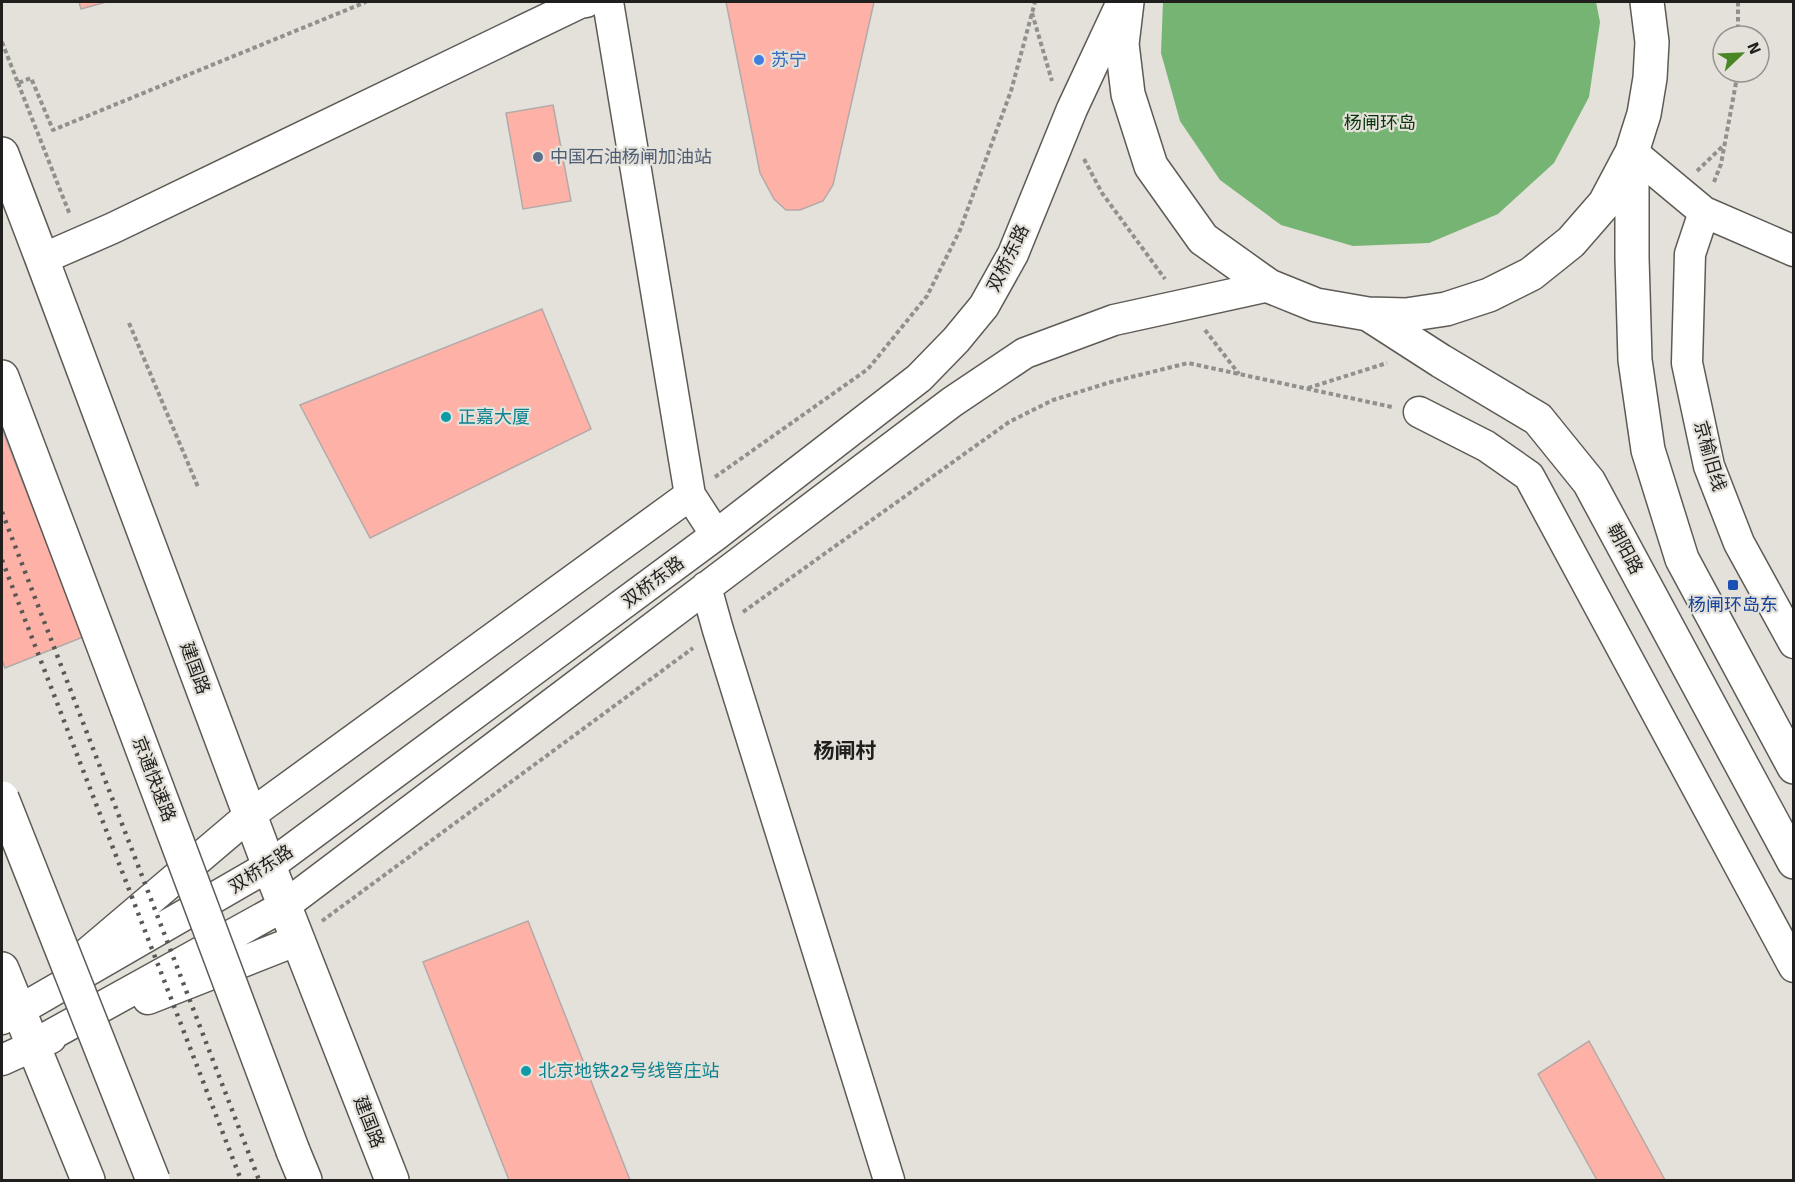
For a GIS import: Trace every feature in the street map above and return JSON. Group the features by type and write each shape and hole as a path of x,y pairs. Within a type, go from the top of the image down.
{"main road":[{"path":"1127,2 1122,44 1128,94 1151,166 1203,239 1269,286 1316,305 1368,314 1406,315 1446,309 1489,296 1531,274 1571,242 1605,203 1632,152 1644,114 1650,78 1652,42 1647,2"},
{"path":"1632,152 1635,360 1648,450 1682,559 1794,767"},
{"name":"建国路","path":"2,154 268,866 392,1180"},
{"name":"朝阳路","path":"1368,314 1442,362 1538,419 1589,482 1794,862"},
{"name":"京通快速路","path":"2,377 305,1180"},
{"path":"2,798 153,1180"},
{"path":"2,969 10,1015 31,1046 88,1180"}],"street":[{"path":"42,259 113,228 586,2"},
{"path":"608,2 690,495 716,535"},
{"name":"双桥东路","path":"10,1015 268,866 716,535 919,378 956,340 984,306 1013,254 1066,125 1122,2"},
{"path":"1632,152 1704,212 1794,251"},
{"name":"京榆旧线","path":"1704,212 1690,254 1687,363 1709,466 1740,543 1794,643"},
{"name":"双桥东路","path":"2,1060 284,906 952,402 1024,353 1114,320 1269,286"},
{"path":"1419,412 1486,446 1529,476 1794,967"},
{"path":"10,1015 250,815 690,495"},
{"path":"706,587 889,1180"},
{"name":"双桥东路","path":"31,1046 297,940"}],"path":[{"path":"18,83 31,78 53,130 366,2"},
{"path":"690,495 867,369 927,296 960,230 1011,90 1035,2"},
{"path":"1738,2 1738,24"},
{"path":"1032,12 1066,125 1102,193 1140,247 1239,374"},
{"path":"2,42 71,216"},
{"path":"1704,212 1720,164 1736,84"},
{"path":"129,323 198,487"},
{"path":"1188,363 1419,412"}],"green space":[{"name":"杨闸环岛","path":"1163,2 1596,2 1600,22 1589,97 1554,163 1498,214 1429,243 1353,246 1281,225 1220,180 1180,121 1161,53"}],"building":[{"path":"79,2 106,2 81,9"},
{"path":"726,2 874,2 833,185 823,201 800,210 786,210 774,199 760,173"},
{"name":"中国石油杨闸加油站","path":"553,105 571,201 523,209 506,113"},
{"name":"正嘉大厦","path":"542,309 591,429 370,538 300,405"},
{"path":"2,429 83,637 5,668 2,660"},
{"name":"北京地铁22号线管庄站","path":"528,921 630,1180 509,1180 423,962"},
{"path":"1589,1041 1665,1180 1597,1180 1538,1074"}],"railway":[{"path":"2,512 259,1180"},
{"path":"2,560 241,1180"}],"place":[{"name":"苏宁","path":"759,60"},
{"name":"中国石油杨闸加油站","path":"538,157"},
{"name":"正嘉大厦","path":"446,417"},
{"name":"杨闸环岛东","path":"1733,585"},
{"name":"北京地铁22号线管庄站","path":"526,1071"}],"district":[{"name":"杨闸村","path":"845,751"}]}
